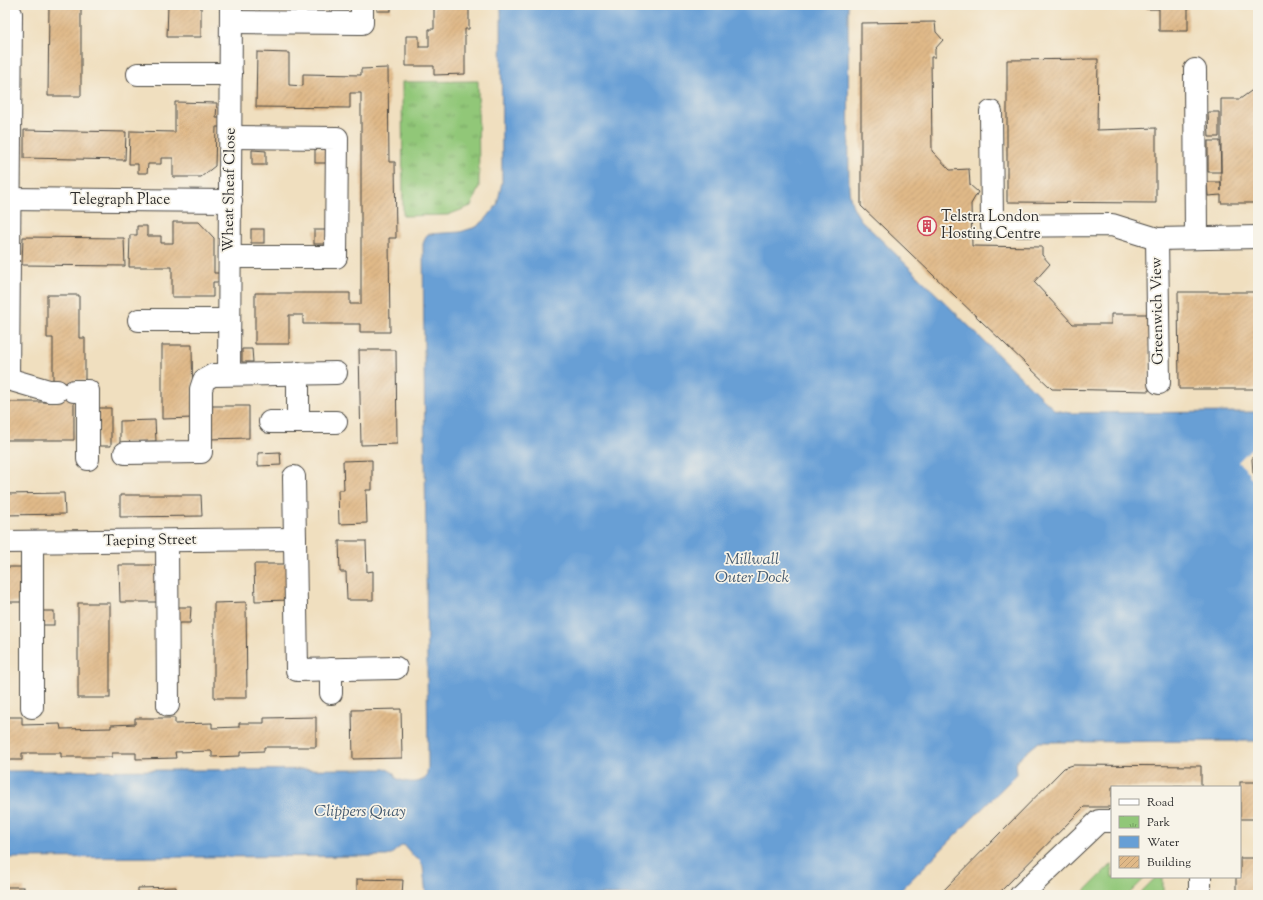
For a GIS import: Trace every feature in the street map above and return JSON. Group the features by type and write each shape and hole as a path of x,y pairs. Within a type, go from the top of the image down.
{"street":[{"path":"231,14 362,23 362,5"},
{"path":"11,14 7,199 7,379 49,391 88,391 88,459"},
{"name":"Wheat Sheaf Close","path":"229,374 231,14"},
{"path":"1195,70 1196,238"},
{"path":"138,74 231,74"},
{"path":"991,112 992,226 1112,225 1157,239 1258,237"},
{"path":"230,257 336,257 337,138 231,137"},
{"name":"Telegraph Place","path":"7,199 231,201"},
{"name":"Greenwich View","path":"1157,239 1159,383"},
{"path":"138,320 229,320"},
{"path":"298,373 298,422"},
{"path":"125,453 201,452 201,390 204,380 213,375 336,373"},
{"path":"270,422 336,422"},
{"path":"294,477 297,670 396,668"},
{"name":"Taeping Street","path":"5,542 295,540"},
{"path":"167,541 168,705"},
{"path":"32,542 32,707"},
{"path":"331,693 332,669"},
{"path":"1021,895 1099,821 1111,822"},
{"path":"1200,878 1200,895"}],"green space":[{"path":"478,81 479,187 471,206 448,215 403,216 402,82"},
{"path":"1111,865 1111,878 1145,878 1128,895 1081,895"},
{"path":"1155,878 1163,878 1163,895 1142,895 1142,891"}],"water":[{"name":"Millwall Outer Dock","path":"501,5 848,5 849,188 852,205 861,220 1055,410 1070,413 1258,412 1258,741 1039,742 1016,761 1017,774 896,895 426,895 423,867 421,862 414,857 404,845 387,856 5,858 5,771 387,769 394,773 396,778 406,782 418,782 426,777 428,768 423,244 428,234 460,232 476,227 485,220 497,205 502,182"}],"pier":[{"path":"1258,441 1258,485 1249,476 1250,473 1238,462"}],"building":[{"path":"49,5 81,5 81,96 48,96"},
{"path":"168,5 201,5 201,37 167,37"},
{"path":"377,5 391,5 391,11 377,11"},
{"path":"434,5 469,5 469,29 465,29 465,74 434,75 434,66 406,66 406,36 419,36 419,47 429,47 429,29 434,29"},
{"path":"1146,5 1188,5 1188,31 1159,31 1159,9 1146,9"},
{"name":"Telstra London Hosting Centre","path":"935,22 936,32 943,40 935,49 935,57 931,57 932,151 950,170 969,169 970,185 978,192 971,204 972,246 1042,247 1042,255 1050,264 1034,282 1073,324 1111,324 1111,314 1149,314 1149,391 1052,389 861,206 861,23"},
{"path":"257,52 289,53 289,85 303,86 303,74 361,75 361,69 388,68 389,162 395,162 396,238 389,238 390,332 360,332 360,324 303,324 303,315 289,315 289,344 255,344 255,293 350,293 350,304 361,304 361,93 350,93 350,108 256,107"},
{"path":"1098,59 1097,130 1156,128 1156,203 1007,202 1007,60"},
{"path":"1258,86 1258,203 1221,203 1221,195 1208,196 1207,182 1221,182 1221,99 1240,99"},
{"path":"175,102 217,103 216,118 223,118 222,127 216,127 215,166 201,177 173,177 173,158 161,158 161,164 148,164 147,173 138,173 138,164 129,164 130,131 175,132"},
{"path":"1208,112 1219,112 1219,137 1209,137"},
{"path":"24,130 126,132 125,160 24,158"},
{"path":"1208,141 1220,141 1221,172 1208,172"},
{"path":"315,149 328,149 328,163 315,163"},
{"path":"252,150 266,151 266,165 252,165"},
{"path":"173,222 199,222 214,238 214,273 220,273 220,282 213,282 213,297 172,297 172,267 129,267 130,235 137,235 137,226 147,226 147,236 161,236 161,243 173,243"},
{"path":"251,229 264,229 264,243 251,243"},
{"path":"314,230 327,230 327,244 314,244"},
{"path":"23,237 124,238 125,266 22,265"},
{"path":"1178,292 1258,292 1258,389 1179,389"},
{"path":"47,295 79,295 79,338 85,338 85,380 74,380 74,440 5,440 5,402 57,402 57,380 53,380 53,338 47,338"},
{"path":"162,345 192,345 193,418 162,419"},
{"path":"242,349 252,349 253,362 242,362"},
{"path":"359,350 396,350 397,444 361,445"},
{"path":"207,406 249,406 249,438 207,439"},
{"path":"98,408 111,408 111,446 99,446"},
{"path":"155,420 156,441 120,442 120,421"},
{"path":"1258,450 1258,478 1253,473 1252,459"},
{"path":"280,452 281,465 258,466 258,453"},
{"path":"372,460 372,490 366,490 367,523 339,524 338,490 344,490 343,461"},
{"path":"64,493 65,514 5,515 5,494"},
{"path":"120,495 201,495 202,516 120,517"},
{"path":"339,541 366,541 367,572 373,571 373,600 347,600 346,572 340,572"},
{"path":"254,564 288,564 289,600 255,601"},
{"path":"119,565 157,565 158,602 120,602"},
{"path":"5,567 21,567 21,602 5,602"},
{"path":"246,602 247,698 214,698 214,603"},
{"path":"78,603 110,603 110,698 78,698"},
{"path":"177,607 191,607 190,623 177,623"},
{"path":"42,611 54,611 54,625 42,625"},
{"path":"401,709 402,758 353,759 352,710"},
{"path":"5,717 22,717 22,725 60,724 61,729 111,728 111,725 135,724 135,718 175,718 175,724 212,723 212,728 239,727 239,723 264,723 264,718 316,717 316,747 264,747 264,751 240,752 240,756 212,757 212,751 175,752 176,758 136,759 136,753 112,753 112,757 61,757 61,753 22,753 22,760 5,760"},
{"path":"1073,765 1201,766 1201,786 1111,786 1111,807 1084,807 997,895 939,895 1064,768"},
{"path":"1240,782 1258,782 1258,819 1241,819"},
{"path":"1241,858 1258,858 1258,895 1236,895 1236,878 1241,878"},
{"path":"357,879 403,880 402,895 357,895"},
{"path":"5,887 24,887 24,895 5,895"},
{"path":"176,887 176,895 138,895 138,888"}],"place":[{"name":"Telstra London Hosting Centre","path":"927,226"}],"water label":[{"name":"Clippers Quay","path":"360,812"}]}
